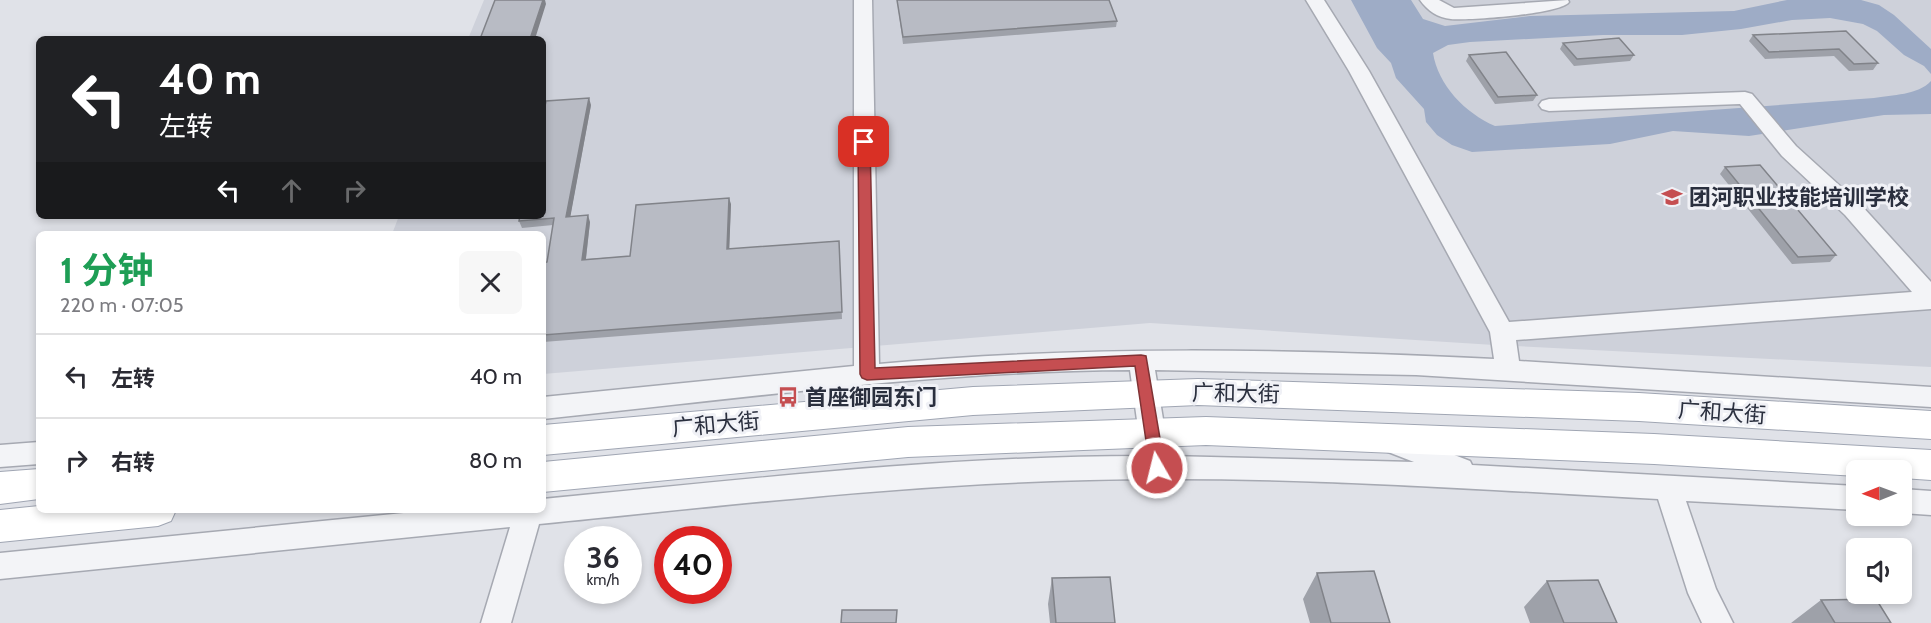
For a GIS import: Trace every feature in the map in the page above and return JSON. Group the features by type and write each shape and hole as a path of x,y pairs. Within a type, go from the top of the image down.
{"main road":[{"name":"广和大街","path":"546,440 973,401 1198,392 1440,398 1929,418"},
{"name":"广和大街","path":"546,477 908,442 1206,431 1654,449 1931,465"},
{"path":"0,488 36,484"},
{"path":"0,526 129,513"}],"street":[{"path":"862,0 867,374"},
{"path":"1315,0 1359,71 1502,332 1508,372"},
{"path":"1429,0 1434,6 1452,14 1546,7 1560,2 1559,0"},
{"path":"1549,105 1745,98 1779,140 1853,210 1931,299"},
{"path":"1502,332 1931,299"},
{"path":"1141,360 1157,468"},
{"path":"546,408 867,374 1141,360 1369,363 1508,372 1929,418"},
{"path":"546,424 591,404"},
{"path":"1378,437 1479,477"},
{"path":"0,456 36,453"},
{"path":"546,510 847,481 1088,468 1479,477 1846,497"},
{"path":"1667,486 1703,593 1718,623"},
{"path":"1912,502 1931,503"},
{"path":"0,566 519,513"},
{"path":"496,623 529,513"}],"shaded area":[{"path":"484,0 1931,0 1931,367 1494,345 1150,323 546,374 546,231 393,231 398,219 546,219 546,36 469,36"}],"water":[{"path":"1351,0 1411,0 1423,19 1445,26 1530,16 1734,11 1787,0 1861,0 1879,5 1894,15 1931,49 1931,74 1924,66 1904,55 1877,31 1863,24 1830,18 1792,20 1741,29 1682,35 1603,35 1470,42 1448,45 1433,53 1441,76 1455,97 1473,114 1495,126 1874,98 1912,92 1926,86 1931,81 1931,114 1884,115 1749,136 1673,131 1610,144 1472,152 1452,145 1437,135 1426,122 1424,109 1396,78 1391,63 1377,48"}],"building":[{"path":"495,0 543,0 531,36 481,36"},
{"path":"897,0 1109,0 1117,21 903,37"},
{"path":"1846,31 1878,63 1854,64 1839,49 1769,52 1753,35"},
{"path":"1619,38 1634,55 1577,59 1563,43"},
{"path":"1506,52 1537,95 1498,97 1469,55"},
{"path":"589,98 566,217 588,215 582,260 630,256 636,205 729,198 727,249 839,241 842,312 546,335 546,262 554,218 546,219 546,101"},
{"path":"1760,165 1836,255 1798,257 1725,167"},
{"path":"519,219 542,219 519,221"},
{"path":"1374,571 1390,623 1331,623 1317,573"},
{"path":"1110,577 1115,623 1056,623 1052,578"},
{"path":"1598,580 1617,623 1564,623 1547,581"},
{"path":"1821,600 1846,600 1846,604 1879,604 1891,623 1835,623"},
{"path":"842,610 897,610 896,623 841,623"}],"place":[{"name":"团河职业技能培训学校","path":"1672,197"},
{"name":"首座御园东门","path":"788,397"}],"route":[{"path":"864,142 867,374 1104,360 1141,360 1157,468"}]}
